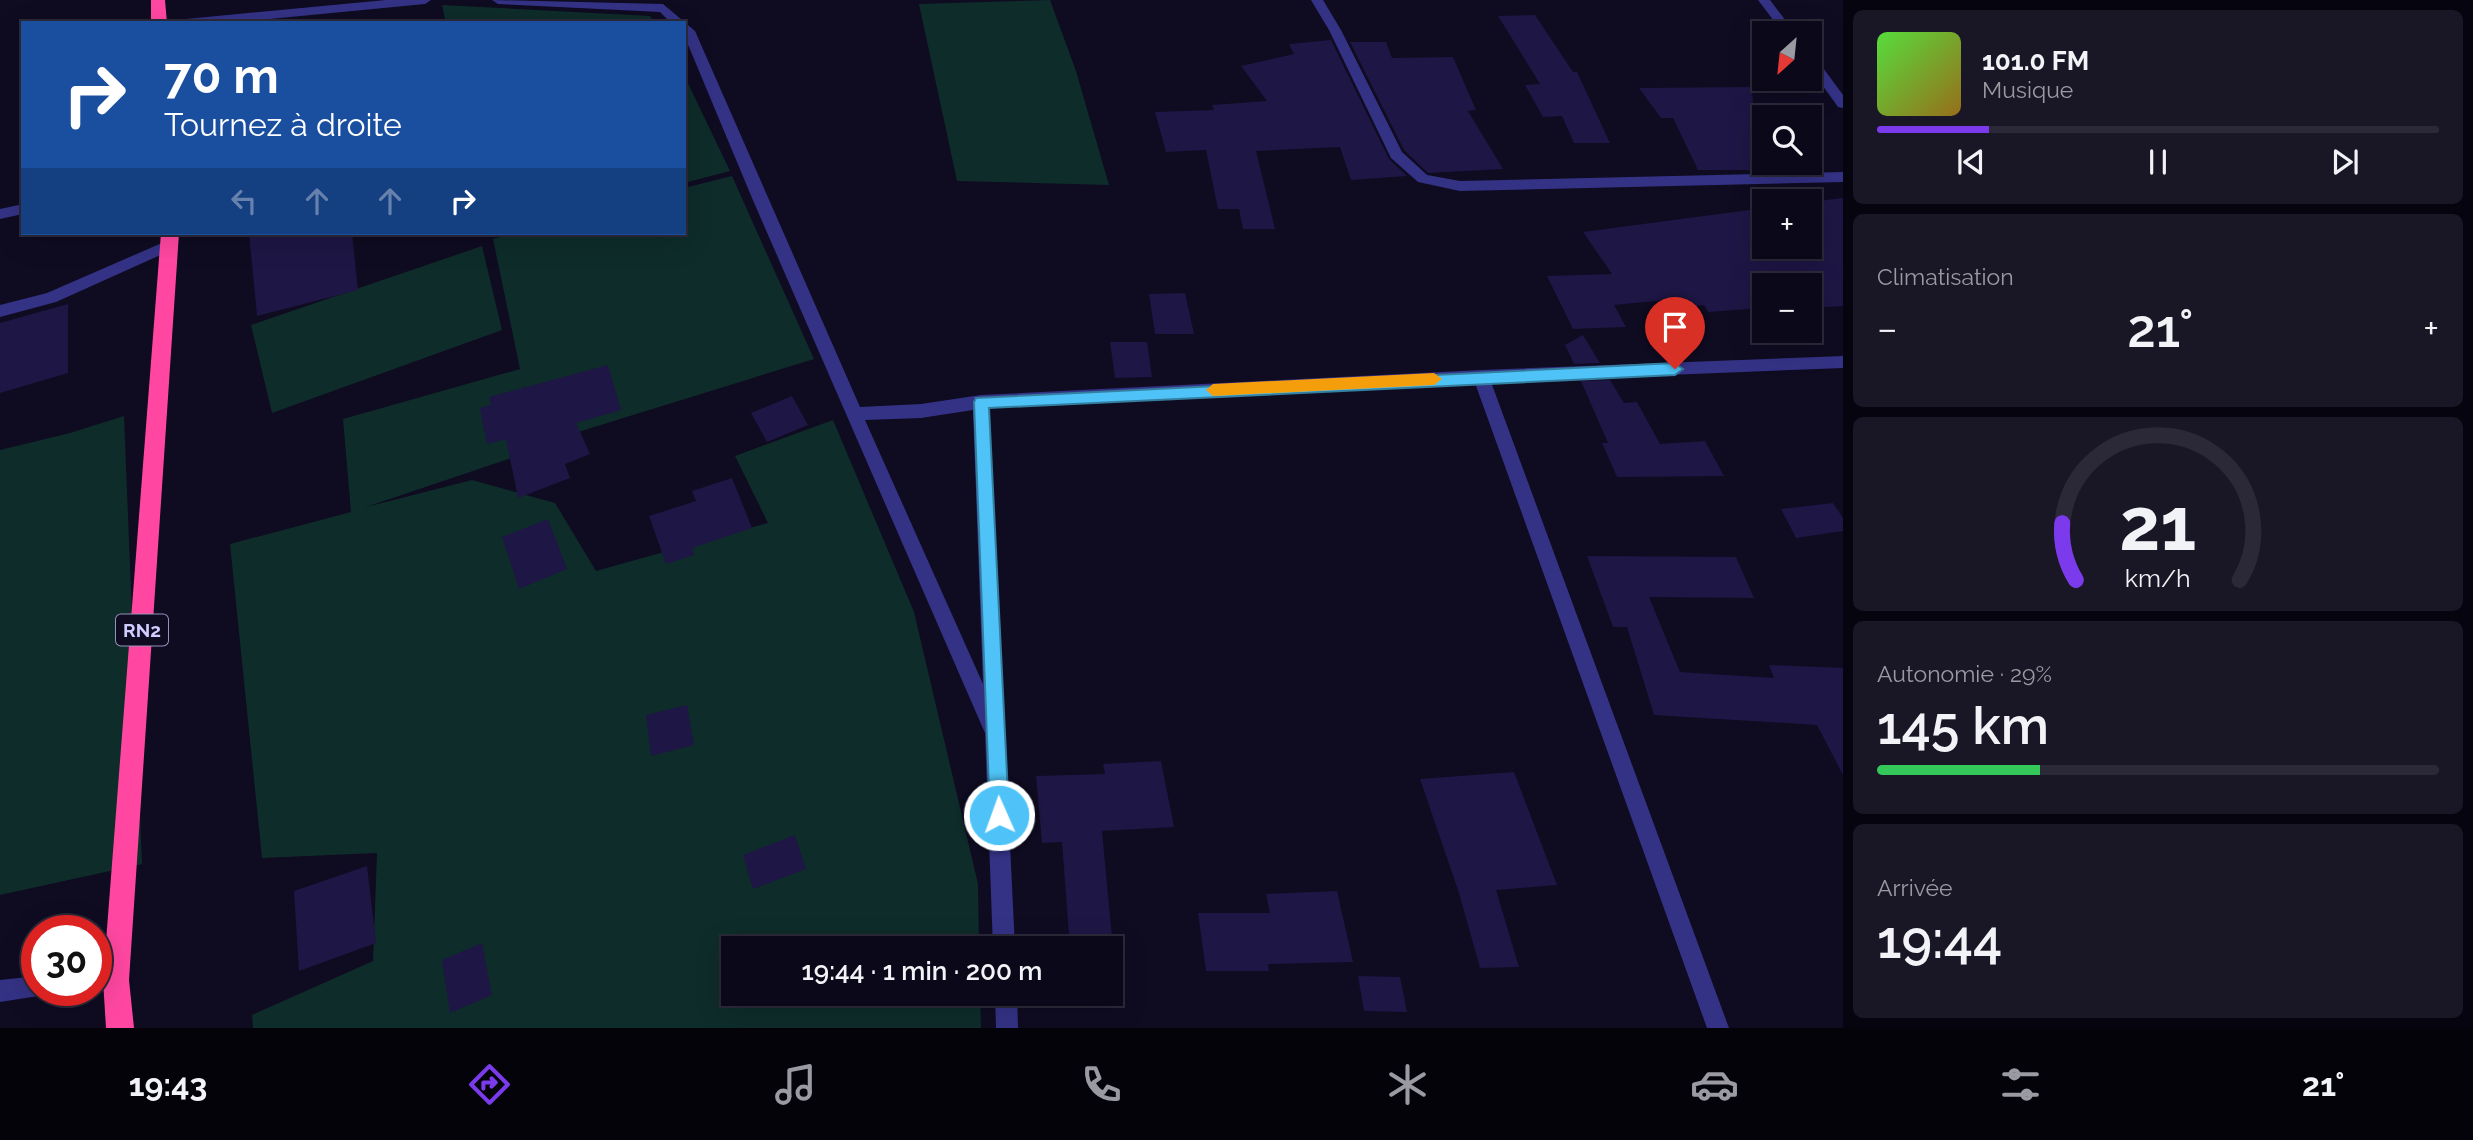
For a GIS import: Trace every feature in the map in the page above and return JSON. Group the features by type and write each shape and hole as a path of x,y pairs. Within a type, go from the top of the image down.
{"highway":[{"path":"158,0 159,21"},
{"name":"RN2","path":"112,915 170,238"},
{"name":"RN2","path":"112,1001 120,1028"}],"street":[{"path":"207,21 425,0"},
{"path":"498,0 663,8 677,21"},
{"path":"1317,0 1335,30 1396,155 1423,179 1460,186 1843,177"},
{"path":"1764,0 1780,21"},
{"path":"686,30 691,34 759,198 996,735"},
{"path":"1822,76 1843,104"},
{"path":"0,214 21,209"},
{"path":"0,311 51,298 170,238"},
{"path":"854,414 921,411 981,402 1481,376 1843,362"},
{"path":"1481,376 1718,1028"},
{"path":"981,402 1004,936"},
{"path":"0,991 21,989"},
{"path":"1006,1006 1007,1028"}],"green space":[{"path":"1050,0 1076,71 1109,185 957,181 919,4"},
{"path":"442,5 650,16 654,21 446,21"},
{"path":"686,79 730,171 686,182"},
{"path":"732,176 814,359 575,433 534,434 523,383 532,451 366,507 472,480 555,503 596,571 768,523 735,456 833,420 914,612 978,884 979,936 721,936 721,1006 980,1006 981,1028 253,1028 252,1015 373,961 377,853 262,858 230,544 351,512 343,419 520,369 493,239 508,235 686,235 686,188"},
{"path":"482,246 502,330 272,413 251,325"},
{"path":"124,416 142,864 0,895 0,450 70,433"}],"building":[{"path":"1535,15 1573,72 1577,72 1610,143 1574,143 1562,116 1543,117 1525,85 1540,84 1498,16"},
{"path":"1331,40 1389,159 1407,176 1351,180 1340,147 1256,151 1275,229 1243,229 1239,209 1218,209 1206,150 1166,152 1155,112 1214,110 1212,105 1267,101 1241,66 1294,54 1289,44"},
{"path":"1350,42 1386,42 1392,58 1453,57 1476,110 1468,111 1503,169 1428,173 1404,150"},
{"path":"1752,87 1752,170 1698,170 1673,118 1661,118 1639,88"},
{"path":"1843,198 1843,306 1822,307 1822,273 1752,273 1752,309 1708,312 1704,305 1690,307 1685,298 1614,305 1626,327 1573,329 1547,276 1612,274 1583,232 1752,210 1752,259 1822,259 1822,201"},
{"path":"249,235 352,235 358,290 257,316"},
{"path":"1185,293 1194,334 1155,334 1149,294"},
{"path":"68,304 68,373 0,393 0,323"},
{"path":"1583,335 1600,363 1574,364 1565,345"},
{"path":"1110,342 1147,342 1152,377 1115,378"},
{"path":"608,365 621,410 576,423 590,454 565,464 570,478 518,498 506,439 487,444 480,408 491,405 489,397"},
{"path":"1610,380 1624,403 1637,402 1660,444 1705,441 1724,476 1617,477 1602,443 1608,443 1581,381"},
{"path":"792,396 808,425 767,442 751,413"},
{"path":"732,478 752,528 692,548 694,555 666,564 649,516 696,501 692,491"},
{"path":"1833,503 1843,518 1843,531 1796,538 1781,509"},
{"path":"548,519 567,569 519,589 502,537"},
{"path":"1587,556 1736,557 1754,598 1649,597 1680,672 1774,678 1769,665 1843,668 1843,775 1817,725 1654,715 1627,627 1613,627"},
{"path":"687,705 694,745 651,756 646,715"},
{"path":"1161,761 1174,827 1102,831 1112,936 1069,936 1062,842 1042,843 1036,776 1105,774 1103,764"},
{"path":"1514,772 1557,885 1496,890 1519,967 1480,968 1459,893 1420,779"},
{"path":"795,835 806,869 753,889 743,855"},
{"path":"367,866 376,943 299,971 294,891"},
{"path":"1337,891 1353,962 1268,964 1269,971 1206,971 1198,913 1270,913 1266,894"},
{"path":"482,943 492,995 450,1013 442,960"},
{"path":"1358,976 1400,977 1407,1012 1364,1011"}],"slow traffic":[{"path":"1213,390 1434,379"}],"route":[{"path":"999,815 981,402 1481,376 1675,369"}]}
